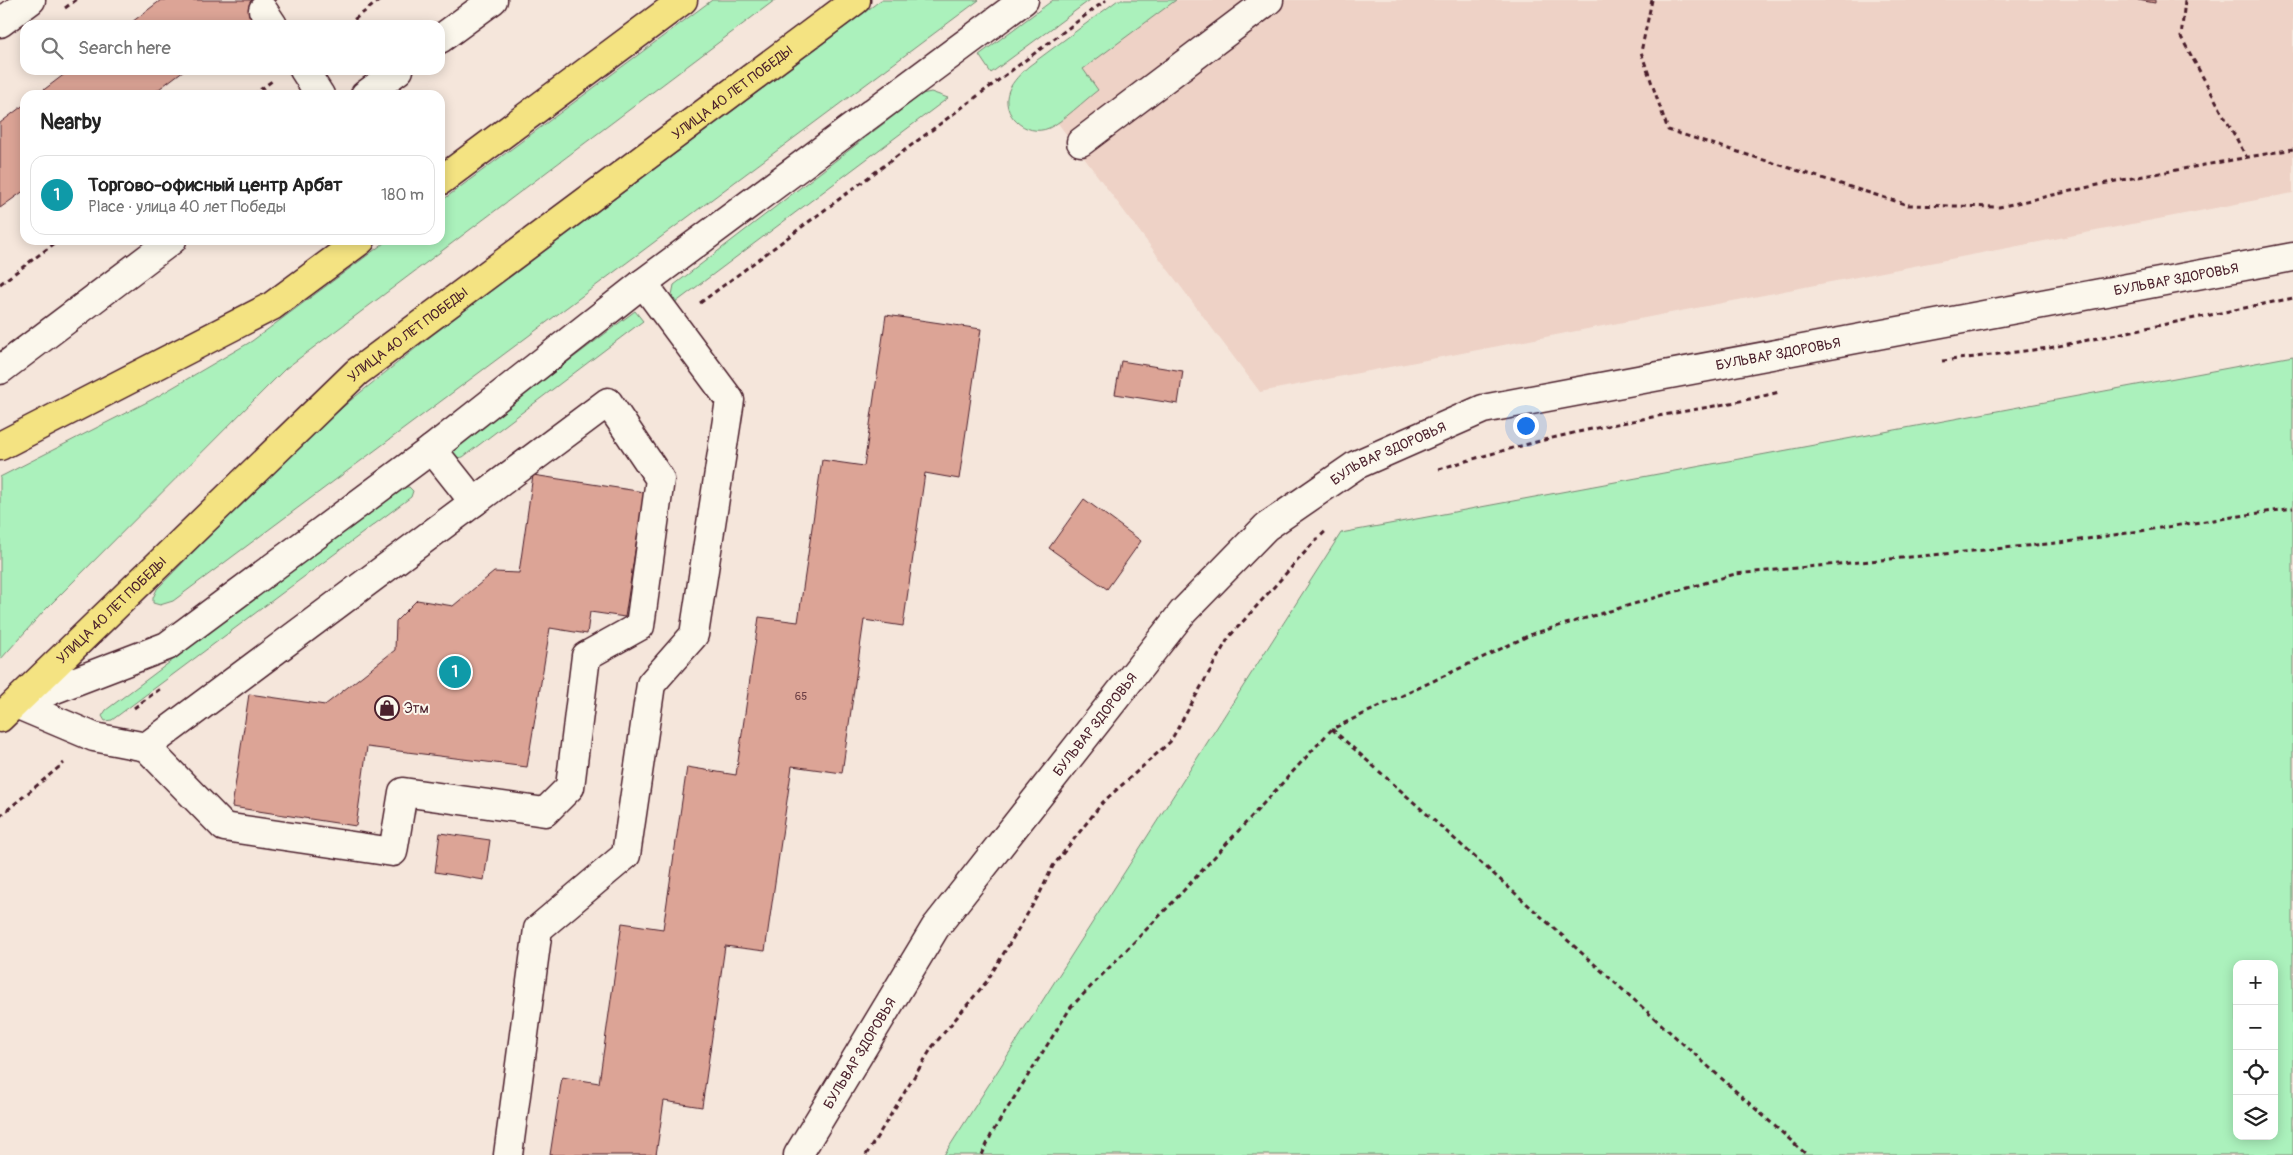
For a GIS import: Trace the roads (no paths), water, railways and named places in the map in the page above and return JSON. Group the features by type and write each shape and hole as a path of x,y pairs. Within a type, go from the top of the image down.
{"main road":[{"path":"445,177 683,0"},
{"name":"УЛИЦА 40 ЛЕТ ПОБЕДЫ","path":"8,711 357,372 856,0"},
{"path":"0,446 272,306 354,245"}],"street":[{"path":"0,22 31,0"},
{"path":"445,35 493,0"},
{"path":"8,711 166,646 432,449 643,283 1024,0"},
{"path":"1081,142 1269,0"},
{"path":"307,75 317,90"},
{"path":"372,90 392,75"},
{"path":"0,370 165,245"},
{"name":"БУЛЬВАР ЗДОРОВЬЯ","path":"798,1155 935,928 1183,612 1266,527 1356,465 1483,409 2293,256"},
{"path":"508,1155 538,929 626,855 651,684 694,635 730,400 674,322 643,283"},
{"path":"8,711 94,737 146,747 224,827 393,852 403,792 545,812 570,787 586,656 640,626 660,478 608,402 146,747"},
{"path":"432,449 474,502"}],"place":[{"name":"Торгово-офисный центр Арбат","path":"455,672"},
{"name":"Этм","path":"387,708"}]}
